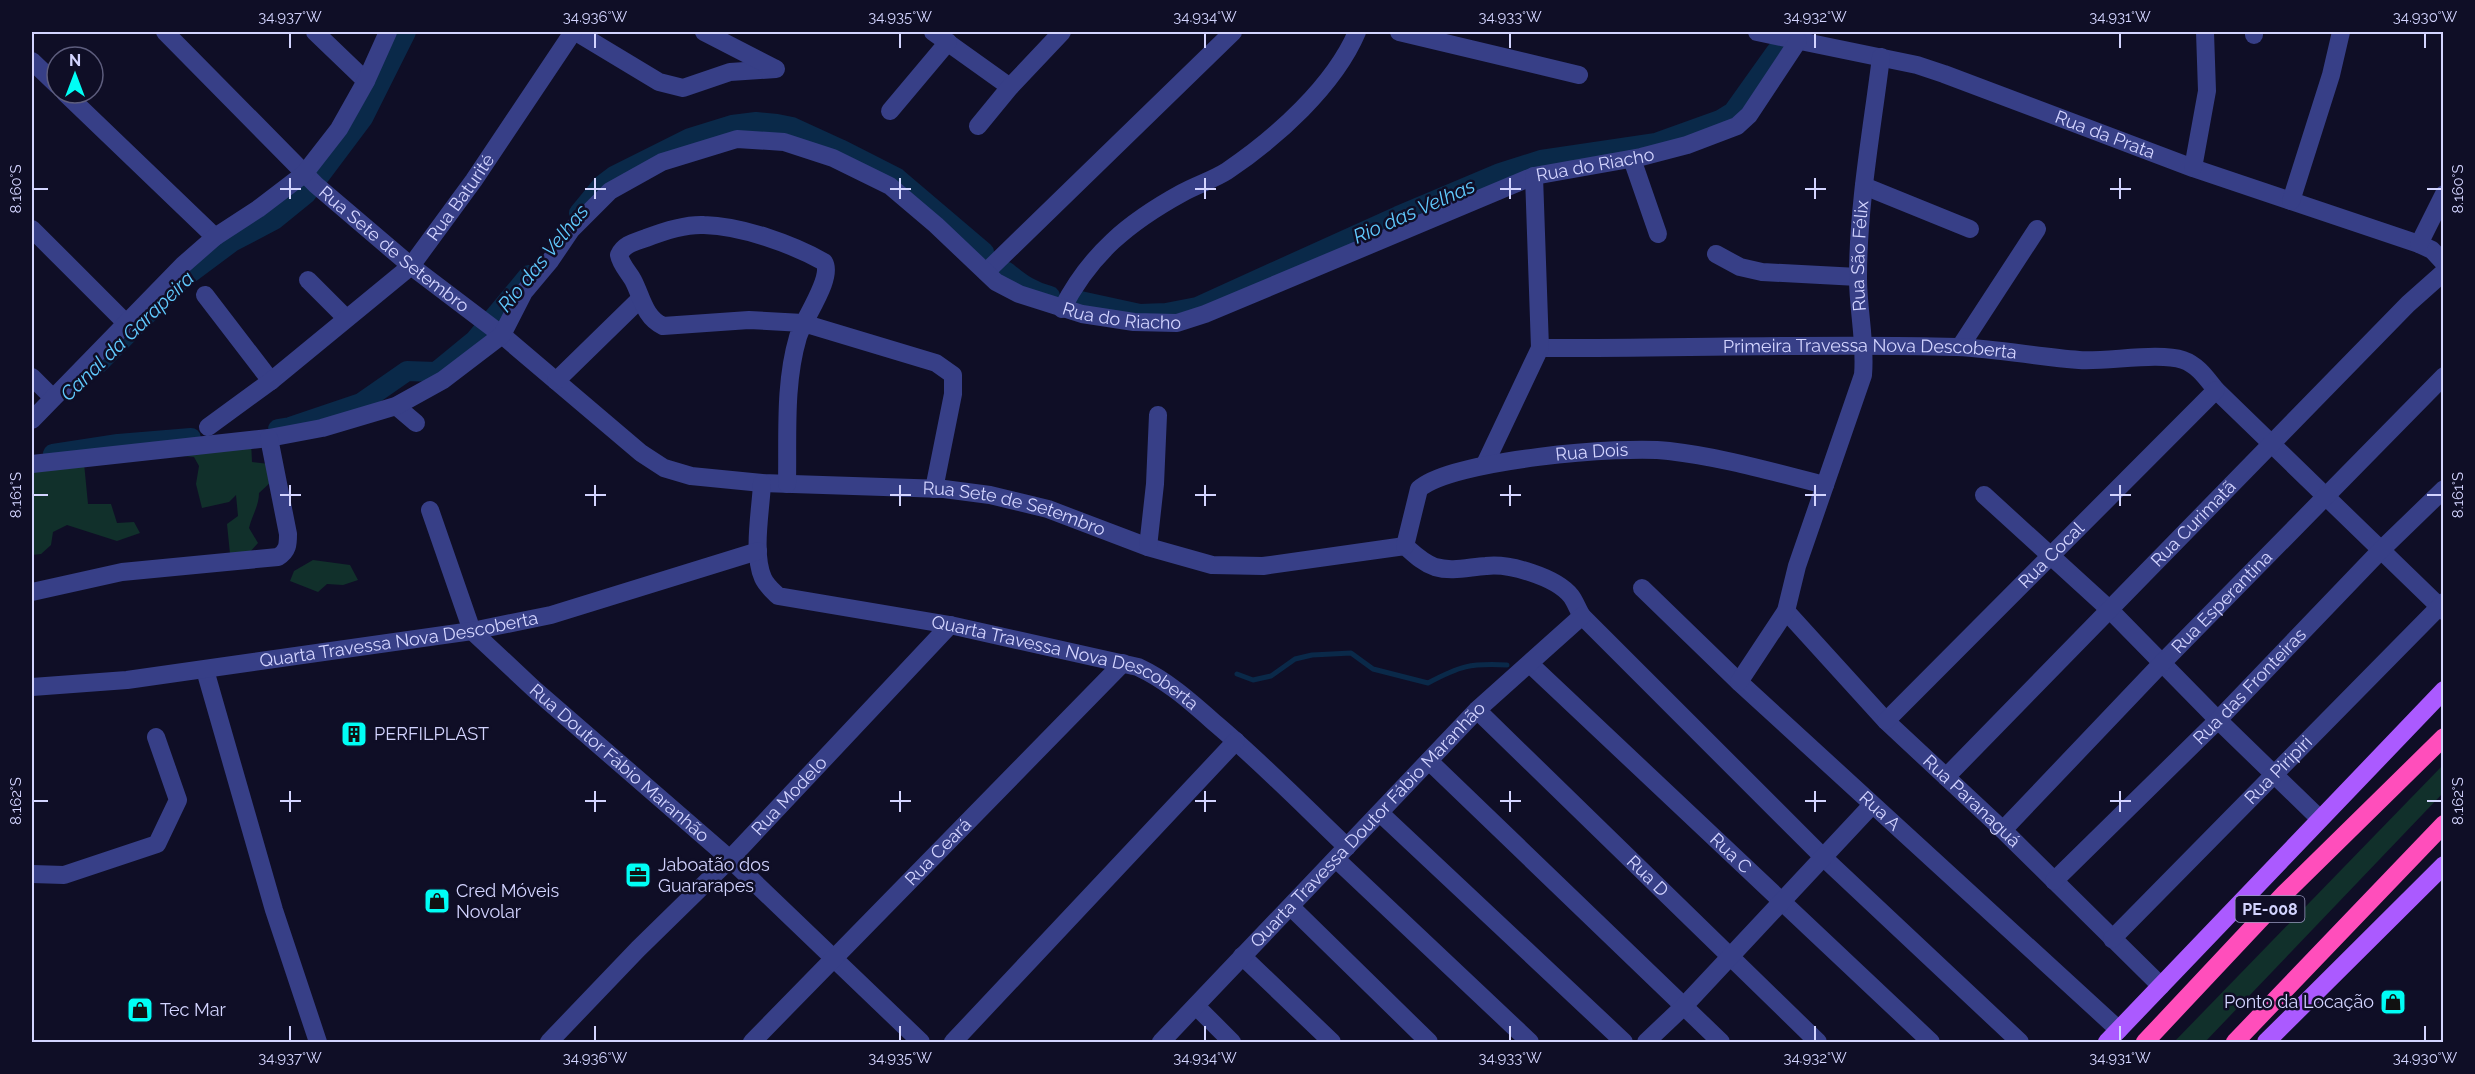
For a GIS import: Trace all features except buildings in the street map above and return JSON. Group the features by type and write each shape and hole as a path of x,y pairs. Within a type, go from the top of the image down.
{"highway":[{"name":"PE-008","path":"2145,1042 2284,894 2444,736"},
{"path":"2235,1042 2444,824"}],"main road":[{"path":"2113,1036 2444,690"},
{"path":"2266,1042 2444,865"}],"street":[{"name":"Rua Sete de Setembro","path":"165,32 310,179 411,266 499,332 641,453 664,468 691,476 762,483 934,489 990,495 1048,509 1148,547 1200,562 1239,567 1289,563 1350,552 1405,546"},
{"path":"315,32 366,81"},
{"name":"Rua Sete de Setembro","path":"310,179 366,81 387,32"},
{"path":"574,32 659,82 676,87 683,88 730,72 776,69 704,32"},
{"name":"Rua Baturité","path":"208,427 271,381 411,266 474,180 574,32"},
{"path":"978,126 1010,87 1062,32"},
{"path":"986,272 1233,32"},
{"path":"1066,302 1083,276 1115,236 1155,208 1225,172 1254,151 1296,114 1321,88 1358,32"},
{"path":"1399,32 1579,75"},
{"name":"Rua da Prata","path":"1757,32 1881,57 1944,74 2193,168 2419,244 2432,250 2444,263"},
{"path":"2193,168 2207,91 2205,32"},
{"path":"2291,201 2331,75 2341,32"},
{"path":"890,111 940,37 1010,87"},
{"name":"Rua do Riacho","path":"499,332 524,292 550,261 571,230 610,191 662,162 737,139 784,142 833,158 890,186 996,282 1019,294 1066,302 1134,322 1176,323 1205,314 1534,176 1632,159 1687,145 1737,126 1749,115 1790,39"},
{"name":"Rua São Félix","path":"1739,682 1786,611 1797,566 1859,394 1865,358 1862,345 1858,277 1864,186 1881,57"},
{"path":"32,61 45,73"},
{"path":"78,105 215,237"},
{"path":"1632,159 1658,234"},
{"path":"1485,464 1540,348 1534,176"},
{"path":"32,420 125,322 215,237 310,179"},
{"path":"1864,186 1970,229"},
{"path":"2419,244 2444,194"},
{"path":"787,484 790,388 797,340 802,323 825,281 827,267 819,259 781,242 705,224 662,232 629,244 620,251 620,260 632,279 649,316 663,326 749,320 802,323 936,363 953,375 953,394 934,489"},
{"path":"1960,347 2037,229"},
{"path":"32,230 125,322"},
{"path":"1716,254 1740,267 1762,272 1858,277"},
{"name":"Rua Curimatã","path":"1946,777 2408,304 2444,272"},
{"path":"308,280 346,318"},
{"path":"205,295 271,381"},
{"path":"556,381 640,299"},
{"path":"32,464 269,438 322,428 396,406 444,380 499,332"},
{"name":"Primeira Travessa Nova Descoberta","path":"1540,348 1647,349 1862,345 1960,347 2083,360 2175,358 2198,368 2216,390"},
{"name":"Rua Esperantina","path":"2003,830 2162,663 2444,376"},
{"path":"32,377 53,398"},
{"path":"2216,390 2442,607"},
{"name":"Rua Cocal","path":"1886,721 2216,390"},
{"path":"396,406 416,423"},
{"path":"1148,547 1155,484 1158,415"},
{"path":"32,592 122,572 278,557 283,554 287,548 288,534 269,438"},
{"name":"Rua Dois","path":"1405,546 1419,489 1432,479 1485,464 1588,453 1666,450 1737,463 1825,485"},
{"name":"Quarta Travessa Nova Descoberta","path":"762,483 758,551 763,578 778,596 950,625 1123,663 1155,675 1178,691 1236,741 1342,853 1530,1042"},
{"name":"Rua das Fronteiras","path":"2054,881 2218,720 2444,489"},
{"path":"1984,495 2109,609 2320,819"},
{"path":"430,510 472,631"},
{"path":"1405,546 1435,567 1448,569 1502,566 1537,574 1560,587 1571,596 1582,616 1824,858 2020,1042"},
{"name":"Quarta Travessa Nova Descoberta","path":"32,687 128,680 472,631 551,615 758,551"},
{"name":"Rua A","path":"1642,588 2113,1036"},
{"name":"Rua Piripiri","path":"2112,939 2274,773 2442,607"},
{"name":"Rua Paranaguá","path":"1786,611 1886,721 2003,830 2161,986"},
{"name":"Quarta Travessa Doutor Fábio Maranhão","path":"1161,1042 1477,710 1582,616"},
{"name":"Rua Modelo","path":"549,1042 730,859 950,625"},
{"name":"Rua Doutor Fábio Maranhão","path":"472,631 534,689 730,859 921,1042"},
{"name":"Rua Ceará","path":"752,1042 1123,663"},
{"name":"Rua C","path":"1530,664 1931,1042"},
{"path":"205,670 274,910 318,1042"},
{"name":"Rua D","path":"1477,710 1728,957 1818,1042"},
{"path":"32,874 64,875 157,844 178,800 156,737"},
{"path":"953,1042 1236,741"},
{"path":"1429,761 1721,1042"},
{"path":"1646,1042 1683,1006 1872,805"},
{"path":"1380,813 1624,1042"},
{"path":"1291,907 1429,1042"},
{"path":"1242,956 1332,1042"},
{"path":"1196,1006 1232,1042"}],"green space":[{"path":"251,441 252,462 269,464 272,481 259,493 249,528 258,543 249,553 230,554 227,524 238,516 236,495 229,502 202,508 196,484 199,466 194,457 164,454"},
{"path":"84,463 88,504 111,504 117,523 134,522 140,533 117,541 67,525 53,532 51,545 41,554 32,555 32,468"},
{"path":"313,560 350,565 358,580 343,585 327,584 318,592 290,581 294,571"},
{"path":"2443,765 2443,793 2205,1042 2174,1042"}],"waterway":[{"name":"Canal da Garapeira","path":"98,364 181,280 232,242 274,220 306,194 363,118 406,32"},
{"name":"Rio das Velhas","path":"1071,299 1140,314 1166,313 1197,307 1398,216 1500,173 1541,160 1656,143 1720,120 1733,112 1775,53 1794,32"},
{"name":"Rio das Velhas","path":"579,213 602,185 614,176 690,138 732,125 756,122 777,124 792,127 897,178 984,252"},
{"name":"Rio das Velhas","path":"1007,272 1027,287 1050,296"},
{"name":"Rio das Velhas","path":"278,429 361,403 407,371 436,372 475,340 529,275"},
{"name":"Rio das Velhas","path":"53,454 118,444 191,438"},
{"path":"1237,674 1253,680 1271,676 1295,659 1312,655 1351,653 1373,669 1428,683 1466,667 1507,665"}],"place":[{"name":"PERFILPLAST","path":"354,734"},
{"name":"Jaboatão dos Guararapes","path":"638,875"},
{"name":"Cred Móveis Novolar","path":"437,901"},
{"name":"Ponto da Locação","path":"2393,1002"},
{"name":"Tec Mar","path":"140,1010"}]}
